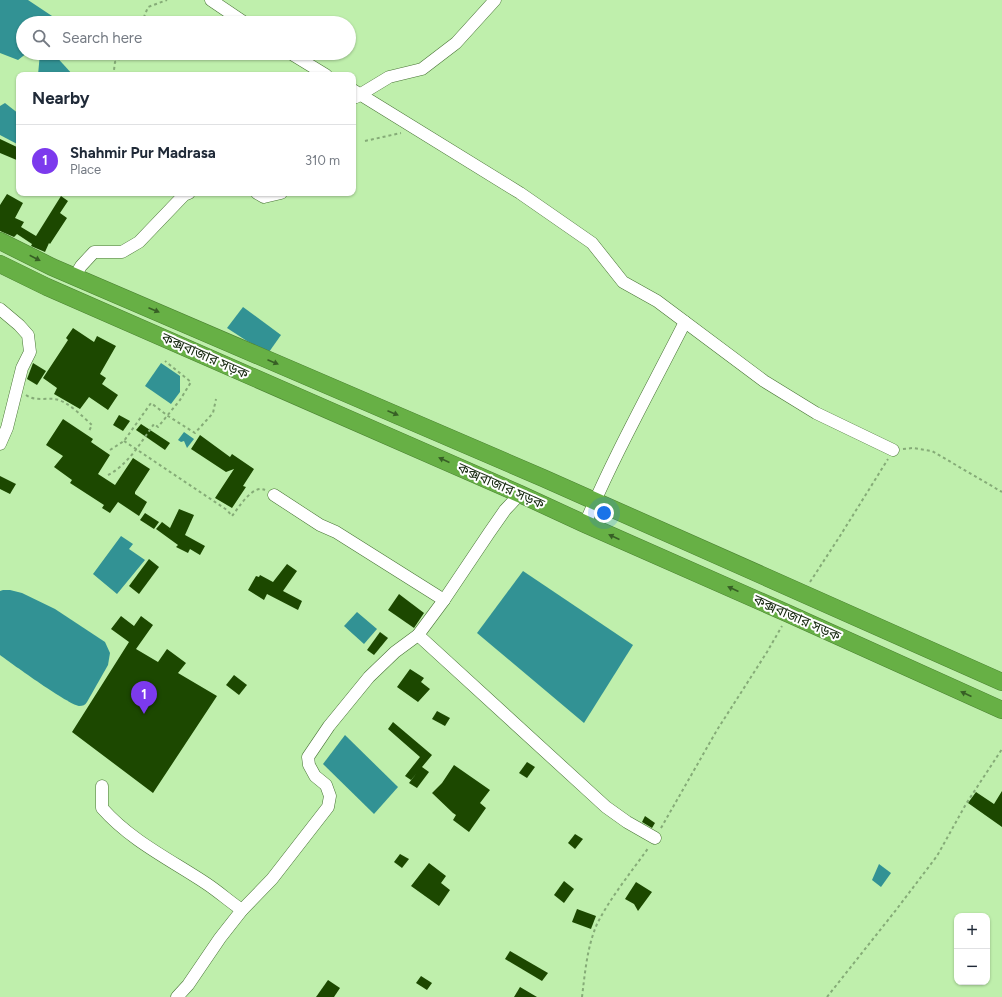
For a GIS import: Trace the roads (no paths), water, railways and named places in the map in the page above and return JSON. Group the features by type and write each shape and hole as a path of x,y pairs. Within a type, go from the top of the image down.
{"highway":[{"name":"কক্সবাজার সড়ক","path":"0,241 52,267 595,501 1002,682"},
{"name":"কক্সবাজার সড়ক","path":"0,264 58,292 520,494 1002,710"}],"street":[{"path":"211,0 235,16"},
{"path":"356,94 389,77 422,69 456,43 496,0"},
{"path":"301,60 321,72"},
{"path":"356,94 520,193 592,243 623,282 657,302 764,382 816,413 893,450"},
{"path":"75,276 81,266 94,252 122,252 139,242 183,196"},
{"path":"0,309 19,325 28,335 30,352 22,368 7,428 0,444"},
{"path":"585,524 684,322"},
{"path":"177,997 188,985 216,944 242,910 272,879 328,807 330,796 326,786 314,776 309,765 308,758 329,726 369,676 395,652 418,635 444,600 488,533 505,510 520,494"},
{"path":"274,495 444,600"},
{"path":"418,635 606,807 627,822 655,838"},
{"path":"102,786 102,808 115,822 242,910"}],"water":[{"path":"0,0 28,0 52,16 16,16 16,59 0,53"},
{"path":"39,60 59,60 70,72 38,72"},
{"path":"5,103 16,112 16,143 0,135 0,106"},
{"path":"243,307 281,335 269,352 247,341 227,328"},
{"path":"161,363 180,376 180,392 171,404 145,386"},
{"path":"184,432 194,439 187,448 184,441 181,442 178,440"},
{"path":"121,536 133,544 129,549 145,560 117,594 93,574"},
{"path":"523,571 633,645 584,723 477,633"},
{"path":"3,590 22,593 55,609 105,642 110,653 108,665 85,705 79,706 64,699 40,684 0,655 0,591"},
{"path":"357,612 377,629 364,644 344,626"},
{"path":"345,735 398,787 374,814 323,764"},
{"path":"879,864 891,873 881,887 872,880"}],"place":[{"name":"Shahmir Pur Madrasa","path":"144,714"}]}
